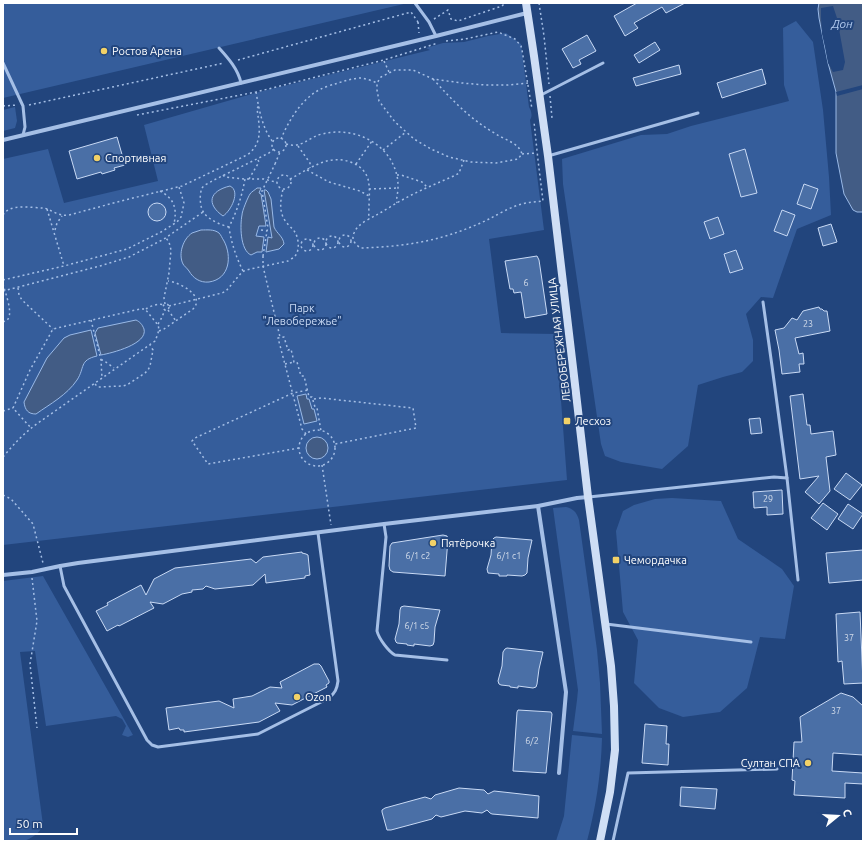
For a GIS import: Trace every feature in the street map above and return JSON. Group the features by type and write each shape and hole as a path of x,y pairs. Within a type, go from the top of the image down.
{"main road":[{"name":"ЛЕВОБЕРЕЖНАЯ УЛИЦА","path":"526,3 548,156 588,497 612,673 615,750 610,792 600,841"}],"street":[{"path":"3,140 528,13"},
{"path":"3,575 32,572 60,566 332,532 384,524 538,506 588,497"},
{"path":"538,506 566,692 559,773"}],"lane":[{"path":"415,3 429,22 436,36"},
{"path":"219,48 232,62 242,83"},
{"path":"540,96 603,63"},
{"path":"3,64 23,106 25,127 23,135"},
{"path":"548,156 698,113"},
{"path":"763,302 787,478 798,580"},
{"path":"588,497 774,477 787,478"},
{"path":"384,524 386,537 377,631 378,635 391,653 395,655 447,660"},
{"path":"60,566 64,586 147,740 152,745 158,747 258,734 329,698 335,693 338,681 318,533"},
{"path":"606,624 751,642"},
{"path":"613,841 628,773 777,769"}],"path":[{"path":"3,106 23,106 232,62 411,12 418,22 429,22 448,10 451,19 458,21 502,6 505,3"},
{"path":"539,3 544,36 552,119"},
{"path":"137,115 256,92 384,60 444,41 465,39 498,32 515,39 521,46 533,113"},
{"path":"384,60 388,72"},
{"path":"528,83 508,85 462,83 433,79 413,70 395,70 388,72 381,77 377,83 377,90 379,102 395,122 414,139 431,150 449,157 471,162 496,163 518,159 522,154 537,153"},
{"path":"281,139 285,129 301,105 320,89 348,80 363,78 377,83"},
{"path":"433,79 453,102 476,122 514,144 521,149 522,154"},
{"path":"256,92 265,127 273,142 272,147 280,152"},
{"path":"3,215 7,210 14,207 44,208 63,216 179,186 247,155 253,150 259,139 257,108 259,106"},
{"path":"283,189 281,202 282,216 296,233 303,250 308,251 311,249 315,239 320,238 325,240 329,247 334,248 337,246 341,236 346,235 361,248 414,244 451,234 523,203 543,201 534,121"},
{"path":"383,150 406,132"},
{"path":"273,142 276,139 281,139 290,146 296,146 321,134 329,133 356,134 372,141 379,146 391,160 397,175 397,203"},
{"path":"356,164 372,141"},
{"path":"286,144 284,149 280,152 262,191 268,228 263,256 263,266 280,337 278,338 302,429 306,434"},
{"path":"298,145 310,163 310,168"},
{"path":"229,226 212,220 203,212 200,198 202,188 205,184 212,180 269,153 274,149"},
{"path":"248,179 259,162 257,159"},
{"path":"290,179 328,160 343,160 356,164 367,177 369,189 369,219"},
{"path":"145,310 146,308 160,304 167,304 169,306 222,293 226,291 243,271 288,261 293,258 305,239 310,240 316,249 319,250 324,248 328,238 333,236 336,237 340,244 345,247 350,245 356,229 369,219 377,216 397,203 427,187 456,176 459,173 464,160"},
{"path":"307,170 329,182 368,196"},
{"path":"224,175 225,177 264,179 277,182 278,186 283,189"},
{"path":"277,182 279,177 284,175 290,179"},
{"path":"397,175 422,182 427,187"},
{"path":"243,271 236,255 229,226 234,218 245,179"},
{"path":"283,189 289,186 290,179"},
{"path":"3,280 64,266 131,248 161,232 174,224 181,217 184,203 179,186"},
{"path":"369,189 398,188"},
{"path":"160,191 170,197 175,212 174,224"},
{"path":"47,209 64,266"},
{"path":"4,291 122,259 166,238 203,212"},
{"path":"54,232 57,222 63,216"},
{"path":"261,230 267,231"},
{"path":"158,324 165,310 163,307 165,305 164,298 168,280 171,250 169,242 166,238"},
{"path":"159,330 164,329 176,321 193,309 196,304 196,299 191,291 175,282 168,280"},
{"path":"3,284 10,314 7,320 3,322"},
{"path":"18,287 19,295 22,300 53,329"},
{"path":"168,310 169,306"},
{"path":"3,411 13,408 30,370 53,329 140,309 145,310 158,324 159,330 155,341 30,428 19,438 3,457"},
{"path":"168,310 176,321"},
{"path":"91,320 100,360 102,378"},
{"path":"280,337 284,337 288,350 291,349 294,362 297,362 301,376 304,376 309,397 312,397 315,407 317,408 321,431"},
{"path":"95,383 98,387 123,386 145,373 150,366 153,350 150,345"},
{"path":"100,360 103,360 115,369"},
{"path":"285,364 294,362"},
{"path":"299,448 208,464 192,441 195,438 293,393 308,390"},
{"path":"313,400 321,398 412,408 416,428 334,444"},
{"path":"13,408 30,428"},
{"path":"313,431 321,431 328,434 333,440 335,452 334,456 329,462 314,466 306,462 301,456 299,448 301,440 306,434 313,431"},
{"path":"322,465 332,532"},
{"path":"3,495 11,499 33,524 45,569"},
{"path":"32,572 37,621 30,664 37,728"}],"green space":[{"name":"Ростов Арена","path":"3,3 408,3 3,98"},
{"path":"796,21 813,42 823,110 831,215 797,229 773,298 761,297 746,314 753,340 753,361 742,372 698,385 688,446 662,469 621,462 605,456 601,444 563,184 562,159 641,135 667,134 691,126 789,101 784,85 783,28"},
{"name":"Парк \"Левобережье\"","path":"506,33 521,44 531,113 530,120 544,230 489,239 501,333 556,334 567,480 3,545 3,159 48,149 64,203 158,181 144,125 259,92 430,50 426,48 443,43 464,42"},
{"path":"15,107 17,121 15,128 3,131 3,110"},
{"path":"672,498 721,501 738,539 782,569 794,586 785,639 760,637 747,688 720,712 683,717 659,708 634,683 638,640 623,612 616,531 623,511 634,505 655,499"},
{"path":"566,507 575,512 579,520 597,650 602,734 573,731 578,690 553,508"},
{"path":"43,576 133,735 128,737 122,735 126,726 122,719 116,716 46,726 35,651 20,652 43,825 38,833 26,840 3,841 3,581"},
{"path":"572,735 602,738 598,790 587,841 556,841 564,816"}],"water":[{"name":"Дон","path":"819,3 863,3 863,212 853,210 844,194 836,153 836,92 828,63 819,18"},
{"path":"230,186 235,192 234,201 232,206 223,216 214,207 212,198 218,191"},
{"path":"257,188 261,188 259,193 261,194 266,226 259,226 256,236 264,237 262,252 257,252 251,255 247,252 243,243 241,219 243,210 251,192"},
{"path":"264,190 268,192 271,199 274,227 284,244 279,249 266,252 268,237 272,238"},
{"path":"201,230 213,230 219,233 227,247 228,253 225,272 216,280 209,282 203,282 195,278 183,265 181,256 182,247 186,239 192,233"},
{"path":"136,320 141,323 144,329 144,334 141,339 128,347 101,355 95,333 98,328"},
{"path":"91,330 97,356 85,362 77,380 63,395 36,414 29,412 25,407 24,402 47,358 64,338"},
{"path":"306,394 312,409 314,409 317,421 304,424 297,396"},
{"path":"317,437 325,440 328,448 325,456 317,459 309,456 306,448 309,440"}],"pier":[{"path":"833,6 837,18 845,62 843,70 833,72 828,63 822,34 821,8"},
{"path":"863,85 863,89 837,96 836,92"}],"building":[{"path":"637,3 685,3 666,13 662,7 634,23 638,28 625,36 614,16"},
{"path":"587,35 596,51 579,60 581,64 573,68 562,49"},
{"path":"655,42 660,50 639,63 634,55"},
{"path":"679,65 681,74 636,86 633,78"},
{"path":"762,69 766,84 722,98 717,83"},
{"name":"Спортивная","path":"117,137 125,165 114,168 115,170 102,174 101,172 77,179 69,151"},
{"path":"745,149 757,193 741,197 729,154"},
{"path":"804,184 818,189 811,209 797,204"},
{"path":"157,203 163,206 166,212 163,218 157,221 151,218 148,212 151,206"},
{"path":"782,210 795,215 787,236 774,231"},
{"path":"718,217 724,234 710,239 704,222"},
{"path":"831,224 837,242 823,246 818,228"},
{"path":"736,250 743,269 730,273 724,254"},
{"path":"537,256 539,260 547,314 525,318 521,292 514,293 513,289 510,289 505,261"},
{"path":"819,307 824,311 827,311 830,331 795,338 799,354 803,353 804,364 799,364 800,372 782,374 775,330 784,328 792,318 797,320 803,311"},
{"path":"803,394 807,425 810,425 811,434 833,431 836,455 826,457 830,491 819,504 805,492 819,476 800,479 790,396"},
{"path":"760,418 762,433 751,434 749,419"},
{"path":"846,473 862,485 850,500 834,489"},
{"path":"782,490 783,514 767,515 767,507 754,508 753,492"},
{"path":"823,503 838,514 827,530 811,518"},
{"path":"848,504 863,514 853,529 838,519"},
{"path":"443,535 447,536 448,539 445,576 393,572 390,570 390,546 392,543"},
{"path":"496,537 532,540 528,558 527,573 525,575 499,576 499,574 488,573 487,569 491,555 492,540"},
{"path":"863,550 863,580 829,583 826,553"},
{"path":"302,552 308,555 310,575 305,576 305,578 266,583 265,574 253,585 215,589 206,586 203,589 192,590 192,592 182,594 163,604 150,602 154,608 107,631 96,611 108,605 107,603 141,585 146,595 154,579 175,568 251,559 256,563 263,557"},
{"path":"404,606 440,610 435,627 433,645 414,644 414,646 396,642 395,639 399,624 400,610 401,607"},
{"path":"860,612 863,683 844,684 842,661 838,662 836,614"},
{"path":"507,648 543,652 536,687 518,686 518,688 499,684 498,681 502,666 503,652"},
{"path":"314,664 319,664 321,666 329,681 326,685 327,687 292,705 275,703 280,711 259,722 184,732 184,730 180,730 179,728 169,730 166,708 219,701 234,708 233,699 252,696 270,687 282,688 280,682"},
{"path":"841,693 853,697 863,706 863,755 833,753 832,771 863,773 863,784 845,783 845,798 794,795 795,781 792,780 794,742 802,742 800,717"},
{"path":"518,710 551,712 552,714 546,773 513,771"},
{"path":"645,724 667,726 666,744 669,744 668,765 642,763"},
{"path":"681,787 717,789 715,809 680,806"},
{"path":"459,788 484,790 488,794 494,791 539,796 538,818 492,814 487,810 482,813 465,811 441,817 436,815 432,819 387,830 382,812 385,808 425,797 431,799 435,795"}],"place":[{"name":"Ростов Арена","path":"104,51"},
{"name":"Спортивная","path":"97,158"},
{"name":"Лесхоз","path":"567,421"},
{"name":"Пятёрочка","path":"433,543"},
{"name":"Чемордачка","path":"616,560"},
{"name":"Ozon","path":"297,697"},
{"name":"Султан СПА","path":"808,763"}]}
